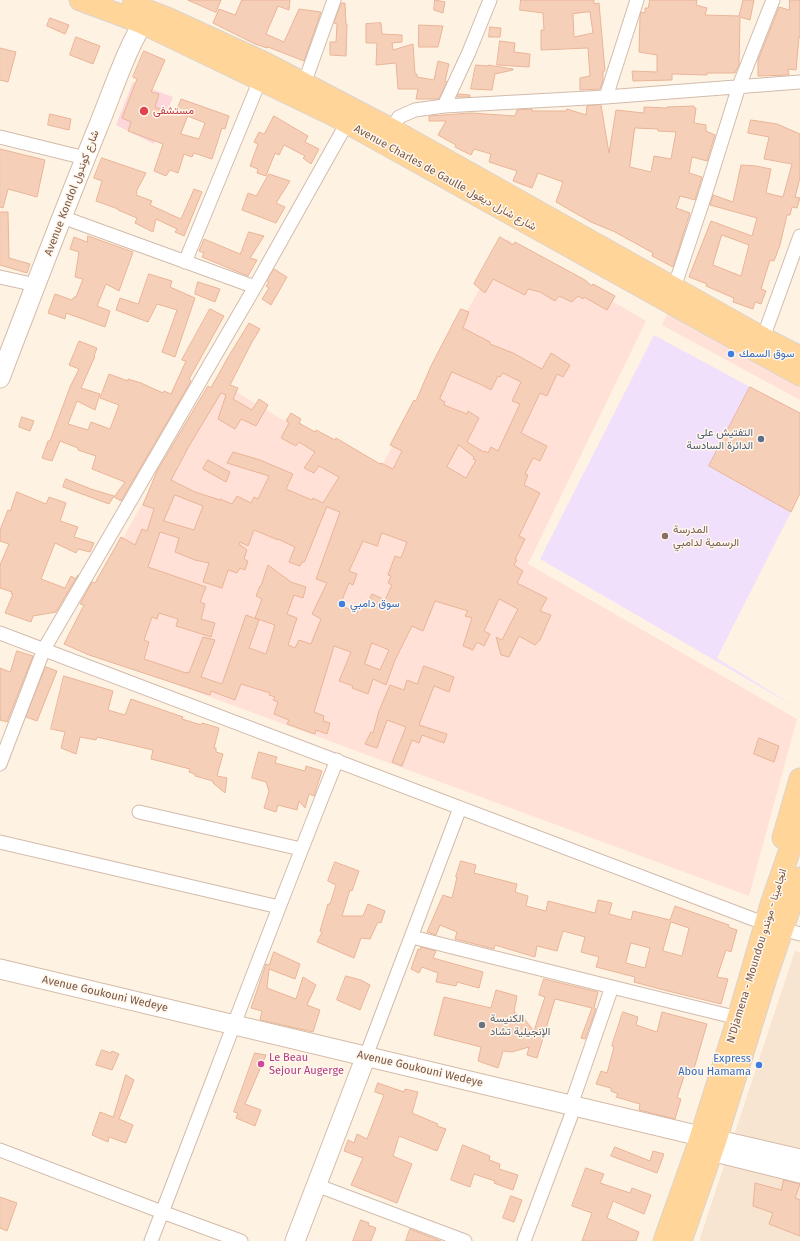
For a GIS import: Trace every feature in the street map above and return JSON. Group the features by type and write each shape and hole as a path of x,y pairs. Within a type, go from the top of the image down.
{"main road":[{"name":"Avenue Charles de Gaulle شارع شارل ديغول","path":"80,0 150,11 260,80 348,123 387,136"},
{"name":"Avenue Charles de Gaulle شارع شارل ديغول","path":"120,0 150,11 259,60 304,84 387,136 729,328 763,338 800,358"},
{"name":"Avenue Charles de Gaulle شارع شارل ديغول","path":"558,232 674,288 729,328 800,375"},
{"path":"772,901 776,863 800,779"},
{"name":"N'Djamena - Moundou انجامينا - موندو","path":"664,1241 706,1144 738,1018 783,929 772,901 799,826"},
{"path":"681,1241 706,1144 734,1080 798,886"}],"street":[{"path":"304,84 334,0"},
{"path":"444,106 469,52 490,0"},
{"path":"606,97 637,0"},
{"path":"674,288 739,86 774,0"},
{"name":"Avenue Kondol شارع كوندول","path":"0,378 85,158 131,45 150,11"},
{"path":"185,262 260,80"},
{"path":"387,136 399,117 415,110 444,106 606,97 800,82"},
{"path":"0,764 44,649 256,287 348,123"},
{"path":"0,137 85,158"},
{"path":"62,217 256,287"},
{"path":"763,338 800,236"},
{"path":"0,277 36,285"},
{"path":"0,633 783,929"},
{"path":"151,1241 301,849 337,760"},
{"path":"295,1241 460,808"},
{"path":"139,812 301,849"},
{"path":"0,842 279,908"},
{"path":"412,937 612,988 738,1018"},
{"name":"Avenue Goukouni Wedeye","path":"0,969 233,1029 706,1144"},
{"name":"Avenue Goukouni Wedeye","path":"0,979 233,1029"},
{"path":"524,1241 571,1110 612,988"},
{"path":"706,1144 800,1159"},
{"path":"706,1144 800,1173"},
{"path":"0,1150 241,1241"},
{"path":"316,1185 465,1241"}],"shaded area":[{"name":"مستشفى","path":"133,82 173,97 154,144 116,125"},
{"name":"سوق دامبي","path":"507,239 646,321 528,564 797,719 749,896 64,643 147,495 215,379 376,476"},
{"name":"سوق السمك","path":"669,311 800,382 800,400 662,325"},
{"name":"المدرسة الرسمية لدامبي","path":"654,335 750,387 709,466 791,512 717,658 797,708 540,559"},
{"path":"795,951 800,952 800,1241 699,1241"}],"building":[{"path":"188,0 221,0 216,12"},
{"path":"242,0 290,0 289,10 278,6 266,34 284,42 299,9 321,12 304,61 268,47 255,44 213,23 219,9 235,15"},
{"path":"435,0 445,2 443,13 434,10"},
{"path":"521,0 594,0 594,4 599,3 605,71 603,71 603,80 600,89 580,90 580,78 590,76 588,48 541,50 541,30 544,30 543,13 520,10","holes":["590,12 593,33 574,37 573,14"]},
{"path":"650,0 697,0 696,5 707,8 705,15 739,16 743,0 754,0 750,20 740,17 739,65 735,73 707,73 707,75 672,74 672,80 633,81 632,71 657,72 657,55 639,52 640,16 641,12 645,13 645,8 648,8"},
{"path":"790,0 800,0 800,38 799,37 796,70 788,69 789,75 758,76 758,60 779,7 789,10"},
{"path":"342,3 345,3 347,24 346,56 330,55 330,42 336,42 337,24 334,23"},
{"path":"50,18 69,25 65,34 47,26"},
{"path":"381,23 382,34 402,35 402,42 392,43 393,50 413,44 415,74 417,74 417,77 434,80 438,61 449,64 445,81 447,82 439,99 416,99 418,89 398,89 396,63 376,65 377,43 366,43 366,24"},
{"path":"419,25 443,26 438,47 419,47"},
{"path":"490,27 501,28 500,37 489,37"},
{"path":"76,37 100,46 93,64 70,55"},
{"path":"500,41 515,43 514,52 530,54 529,67 497,65"},
{"path":"0,48 16,52 8,82 0,80"},
{"path":"144,51 165,60 151,92 159,94 155,107 175,115 181,99 229,116 225,129 222,128 212,159 194,153 192,157 184,154 178,173 170,170 166,176 154,171 163,144 128,131 131,122 122,118 137,79 133,77","holes":["188,116 205,123 199,139 181,134"]},
{"path":"476,65 488,65 513,70 495,74 492,90 471,89"},
{"path":"458,94 470,95 470,97 457,97"},
{"path":"601,105 609,153 616,110 644,113 644,107 667,108 694,106 694,108 696,108 694,123 706,125 706,131 715,135 707,161 692,157 689,173 702,177 695,200 680,196 676,208 690,213 673,267 652,256 653,253 615,232 591,222 556,202 563,182 538,173 532,188 513,181 517,171 489,162 491,154 474,149 471,155 455,147 456,145 438,135 446,121 429,121 429,116 471,113 515,116 517,110 532,109 532,111 566,111 567,109 586,115 587,106","holes":["635,128 658,129 658,131 676,132 671,159 654,156 651,172 630,167"]},
{"path":"50,114 71,119 69,130 48,125"},
{"path":"274,116 308,136 305,142 319,149 311,164 303,158 305,156 284,145 279,155 275,153 266,176 257,173 258,169 250,166 258,144 254,142 259,132 264,134"},
{"path":"751,120 777,124 800,134 800,178 795,197 800,198 797,208 792,207 790,215 787,215 780,245 774,261 770,260 761,289 766,291 761,304 755,302 753,309 733,302 734,298 706,286 707,284 689,277 711,221 752,236 757,218 710,205 713,195 733,202 741,165 771,169 766,193 783,197 792,164 764,159 769,137 748,133","holes":["722,235 749,245 741,276 713,265"]},
{"path":"0,149 45,160 37,197 8,189 3,208 0,207"},
{"path":"102,158 146,173 136,192 136,195 152,201 150,205 181,219 194,189 202,192 184,236 175,232 177,229 156,219 153,232 135,223 137,218 96,201 102,181 94,178"},
{"path":"269,174 290,181 276,203 285,207 276,223 242,210 248,193 256,196"},
{"path":"0,212 8,212 9,258 30,264 27,273 0,265"},
{"path":"249,232 264,236 250,258 257,260 248,276 202,257 204,253 199,251 204,239 240,254"},
{"path":"88,236 133,252 119,291 106,284 97,306 110,311 105,327 66,313 65,319 48,313 55,294 72,300 76,297 83,279 75,277 79,252 70,249 74,237 87,242"},
{"path":"500,237 513,245 515,242 585,280 592,286 593,284 615,296 607,310 584,297 583,299 578,296 572,302 559,296 555,301 540,292 528,289 525,295 493,279 485,293 474,284"},
{"path":"274,269 287,277 271,305 262,299 269,288 266,286 269,282 267,281"},
{"path":"149,274 172,281 170,287 195,298 175,357 162,352 177,310 157,304 148,322 116,310 120,298 138,304"},
{"path":"198,282 220,289 215,302 195,294"},
{"path":"210,309 224,316 189,379 191,381 121,501 114,497 125,482 92,469 96,456 78,450 78,448 60,441 52,461 42,458 48,441 50,441 70,387 79,369 69,365 79,341 97,348 81,388 100,394 95,410 77,401 68,424 88,430 91,422 110,429 119,405 100,398 109,374 128,381 128,379 141,383 163,393 164,391 171,394 186,361 182,360"},
{"path":"461,309 469,312 463,328 490,342 490,344 513,353 542,369 551,353 570,365 563,377 557,374 547,396 540,393 521,433 547,446 540,461 533,458 525,474 528,475 524,485 540,493 519,536 525,539 515,559 517,560 514,565 523,571 517,583 547,598 540,611 551,615 540,640 535,645 519,636 509,657 501,655 496,637 502,640 518,609 499,599 484,631 490,634 484,646 477,642 473,650 463,646 472,618 465,616 468,611 435,601 423,631 412,626 395,660 386,685 373,679 368,694 339,681 351,652 334,646 314,712 324,716 323,721 330,723 327,734 316,730 315,734 287,724 289,720 274,714 278,702 273,700 275,697 269,695 270,693 241,684 235,700 211,691 210,695 89,655 64,644 84,605 80,604 92,582 95,583 121,537 135,545 142,529 147,531 154,509 143,505 157,471 208,386 211,388 249,323 260,329 230,385 238,388 233,399 252,410 259,399 268,405 256,426 241,419 235,429 218,419 226,395 221,393 189,446 171,480 195,492 232,504 237,496 251,503 254,497 258,499 269,476 227,463 233,452 260,460 293,474 286,489 323,503 339,477 319,466 314,473 304,468 315,452 299,442 296,446 281,438 289,423 286,421 291,413 301,419 299,423 315,432 316,430 335,440 336,438 380,464 381,463 393,469 402,451 390,445 414,400 416,401 431,366","holes":["452,372 491,390 498,376 500,377 503,373 521,382 512,401 520,404 498,451 491,447 488,453 485,451 484,452 467,442 479,418 468,411 467,414 444,405 445,402 440,399","459,445 474,457 473,459 476,460 466,478 447,467","175,495 203,506 194,530 164,521","327,507 340,512 316,579 327,583 312,614 321,619 311,644 299,640 295,648 288,645 297,618 287,614 294,595 303,598 306,587 291,582 268,565 256,596 262,599 255,618 275,625 266,654 249,648 259,620 246,615 222,684 201,677 215,640 203,637 189,673 144,659 149,642 144,640 152,617 157,619 159,613 178,619 176,626 211,637 215,623 201,619 205,604 200,602 206,587 148,567 160,532 179,538 175,552 195,560 209,563 203,582 222,588 228,570 237,573 240,568 245,570 248,561 244,559 247,550 239,544 240,542 248,546 254,530 295,547 289,562 300,566 302,562 304,562","382,533 407,542 401,558 395,556 388,575 391,576 388,583 392,585 385,600 372,594 365,609 360,607 357,613 340,605 349,583 353,585 357,574 349,571 363,541 377,546","372,643 389,650 380,670 365,664"]},
{"name":"التفتيش على الدائرة السادسة","path":"750,387 800,413 800,493 791,512 709,466"},
{"path":"22,417 34,421 30,431 19,427"},
{"path":"208,460 230,472 226,482 203,469"},
{"path":"66,479 114,496 109,504 63,487"},
{"path":"17,492 46,504 49,497 66,503 60,521 78,527 74,537 94,543 90,552 78,549 76,553 55,543 41,579 65,588 71,576 76,579 56,612 33,616 31,622 5,613 13,594 11,594 12,592 0,588 0,565 9,544 0,541 0,530 8,510 10,511"},
{"path":"17,651 33,656 7,722 0,720 0,668 10,672"},
{"path":"424,666 454,677 449,692 434,686 419,725 447,734 444,743 422,735 419,743 412,740 402,766 392,762 406,727 387,720 377,748 365,744 371,732 373,733 379,711 390,685 404,690 407,680 417,684"},
{"path":"46,667 57,671 37,721 26,717"},
{"path":"64,676 113,691 108,710 125,715 131,699 183,717 182,719 201,725 202,723 219,728 214,748 216,748 216,752 223,754 217,776 227,778 225,793 213,783 213,781 195,776 195,774 189,772 190,769 151,759 153,750 97,737 96,740 80,737 76,754 61,748 65,732 51,729"},
{"path":"759,738 779,746 774,762 754,754"},
{"path":"259,752 277,757 275,763 305,771 306,766 322,771 314,796 309,794 305,808 299,801 297,810 278,805 276,812 264,808 269,791 266,782 252,778"},
{"path":"461,861 476,865 474,873 517,884 515,892 528,896 526,906 546,911 548,901 595,913 598,900 612,903 609,914 631,920 633,911 670,920 675,906 729,925 728,927 737,930 731,952 726,950 717,977 728,979 721,1004 634,982 635,977 596,967 599,957 581,952 585,937 563,931 557,951 537,946 535,957 495,945 494,949 455,939 457,932 440,925 436,935 427,932 443,895 452,898","holes":["671,922 689,928 682,956 663,951","631,943 650,948 645,968 626,963"]},
{"path":"335,862 359,871 352,891 350,890 342,916 363,916 368,904 385,911 381,923 378,922 370,939 361,938 354,958 317,942 322,932 320,931 328,904 330,904 336,885 328,881"},
{"path":"421,947 436,951 433,958 483,972 479,988 457,982 456,986 436,982 438,973 422,967 419,973 411,969 418,949 420,950"},
{"path":"274,952 300,964 295,979 269,969 267,988 296,999 303,977 316,985 307,1005 320,1010 313,1032 260,1020 262,1011 251,1008 266,964 269,965"},
{"path":"346,976 361,980 370,985 360,1010 337,1000"},
{"name":"الكنيسة الإنجيلية تشاد","path":"544,979 598,992 594,1008 596,1009 585,1039 581,1038 592,1008 555,999 537,1058 527,1055 529,1047 512,1052 503,1051 498,1068 478,1061 481,1047 434,1035 444,997 491,1008 496,990 517,996 514,1012 522,1016 534,1031 545,997 539,995"},
{"path":"623,1012 638,1017 636,1025 657,1032 662,1012 707,1024 693,1072 686,1070 677,1098 681,1099 675,1119 639,1110 640,1104 616,1097 618,1094 611,1091 611,1088 596,1084 601,1071 607,1073 614,1047 612,1046"},
{"path":"102,1050 111,1053 112,1051 119,1054 112,1070 96,1065"},
{"path":"255,1053 266,1055 245,1104 261,1110 255,1126 236,1118 238,1113 234,1112"},
{"path":"126,1075 134,1080 119,1119 133,1125 126,1143 109,1137 108,1142 92,1135 100,1112 113,1117"},
{"path":"378,1083 404,1092 405,1089 418,1092 412,1113 446,1129 437,1151 399,1136 393,1156 412,1164 397,1203 351,1185 363,1158 344,1151 348,1140 354,1143 357,1134 367,1139 384,1095 375,1092"},
{"path":"463,1145 490,1156 489,1160 500,1164 499,1169 518,1175 513,1190 494,1183 495,1181 474,1174 470,1187 451,1180"},
{"path":"615,1147 650,1161 653,1151 664,1154 657,1173 611,1156"},
{"path":"586,1168 604,1174 600,1183 630,1193 632,1188 651,1195 644,1214 613,1201 607,1218 639,1232 636,1241 582,1241 592,1213 572,1206"},
{"path":"784,1180 800,1184 795,1198 800,1200 800,1236 769,1224 773,1213 753,1206 755,1183 781,1190"},
{"path":"511,1196 522,1200 514,1222 503,1218"},
{"path":"0,1197 17,1203 7,1231 0,1228"},
{"path":"361,1220 376,1228 371,1241 353,1241"},
{"path":"410,1229 441,1241 406,1241"}],"place":[{"name":"مستشفى","path":"144,111"},
{"name":"سوق السمك","path":"731,354"},
{"name":"التفتيش على الدائرة السادسة","path":"761,439"},
{"name":"المدرسة الرسمية لدامبي","path":"665,536"},
{"name":"سوق دامبي","path":"342,604"},
{"name":"الكنيسة الإنجيلية تشاد","path":"482,1025"},
{"name":"Le Beau Sejour Augerge","path":"261,1064"},
{"name":"Express Abou Hamama","path":"759,1065"}]}
